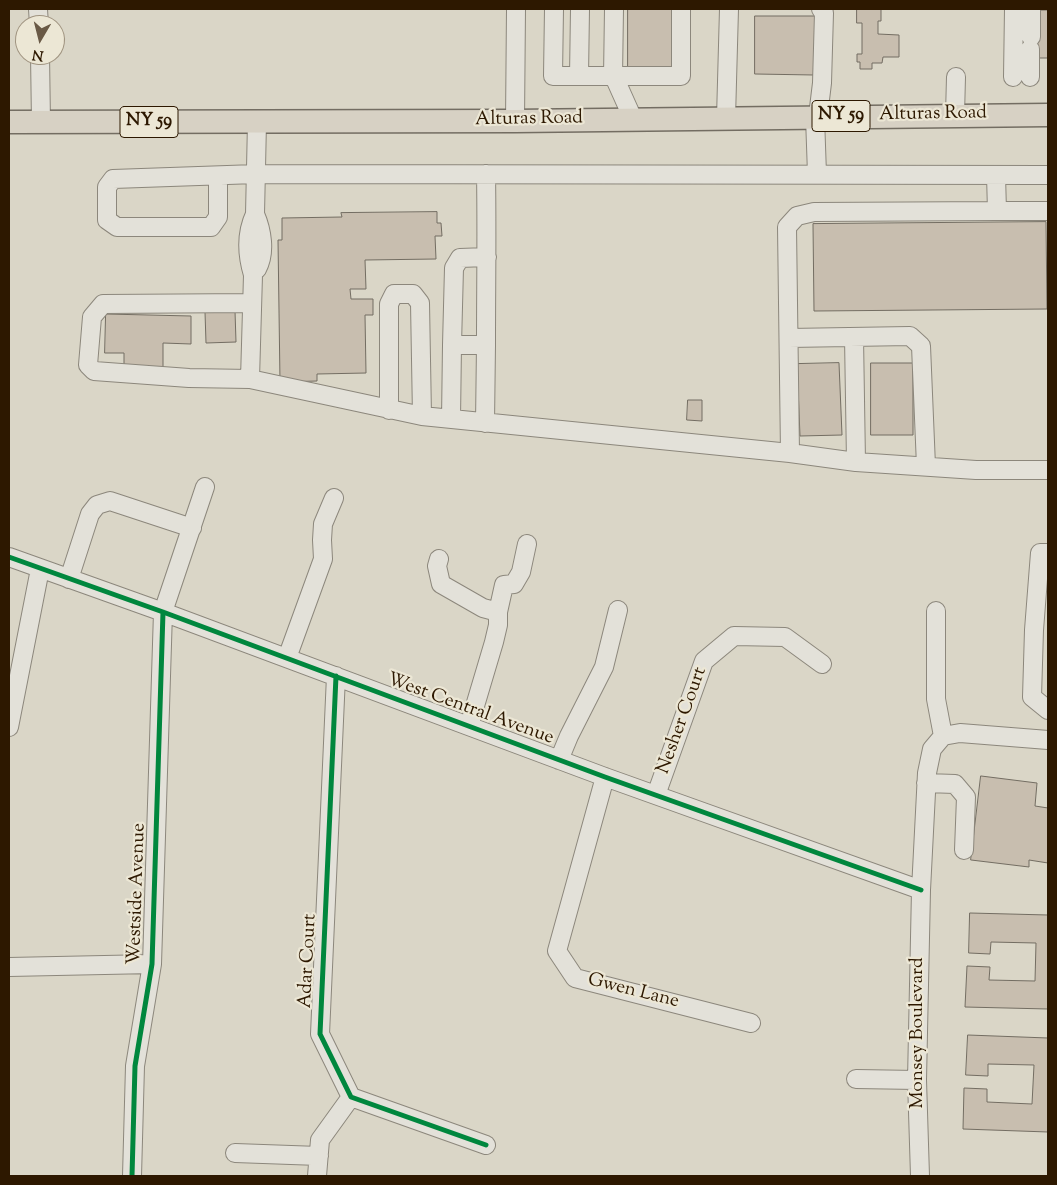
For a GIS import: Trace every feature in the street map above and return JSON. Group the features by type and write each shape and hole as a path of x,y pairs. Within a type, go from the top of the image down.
{"main road":[{"name":"Alturas Road","path":"9,122 514,121 1048,114"}],"street":[{"path":"514,121 516,9"},
{"path":"554,9 553,76 681,76 681,9"},
{"path":"579,76 580,9"},
{"path":"614,9 613,76 633,119"},
{"path":"726,118 729,9"},
{"path":"817,174 817,116 822,83 824,23 824,13 821,9"},
{"path":"1014,9 1022,77 1030,43 1030,9"},
{"path":"40,65 41,122"},
{"path":"955,114 956,77"},
{"path":"250,378 253,275 249,262 249,227 255,214 257,122"},
{"path":"218,176 218,217 211,227 117,227 107,220 107,187 113,179 256,174 1048,175"},
{"path":"484,423 486,174"},
{"path":"996,175 997,211"},
{"path":"790,453 787,227 797,216 814,212 1048,211"},
{"path":"451,419 454,268 460,258 486,257"},
{"path":"388,410 389,304 394,294 413,294 420,303 422,416"},
{"path":"252,302 103,304 92,316 88,365 94,371 189,378 250,378 388,410 484,423 790,453 856,462 976,470 1048,470"},
{"path":"789,338 910,336 921,346 926,466"},
{"path":"854,337 856,462"},
{"path":"452,345 486,345"},
{"name":"Westside Avenue","path":"132,1176 135,1066 152,964 163,612 205,488"},
{"path":"287,658 323,559 323,524 334,498"},
{"path":"68,579 90,514 97,505 110,501 192,528"},
{"path":"469,726 494,642 504,585 514,584 521,572 527,544"},
{"path":"1048,553 1040,552 1034,630 1032,698 1048,710"},
{"name":"West Central Avenue","path":"9,557 163,612 605,777 921,890"},
{"path":"439,559 437,566 441,584 483,608 498,612"},
{"path":"9,727 40,569"},
{"path":"559,760 604,667 618,610"},
{"path":"936,611 936,699 943,736 960,733 1048,740"},
{"name":"Nesher Court","path":"656,795 704,661 734,636 785,637 822,664"},
{"name":"Adar Court","path":"336,676 320,1034 351,1097"},
{"name":"Monsey Boulevard","path":"920,1176 916,1080 926,773 932,749 943,736"},
{"name":"Gwen Lane","path":"605,777 557,951 574,978 751,1023"},
{"path":"926,783 955,784 966,797 964,850"},
{"path":"9,967 152,964"},
{"path":"856,1079 916,1080"},
{"path":"317,1176 320,1140 351,1097 486,1145"},
{"path":"235,1153 319,1156"}],"building":[{"path":"628,9 673,9 673,70 628,70"},
{"path":"857,9 881,9 881,21 878,21 878,34 899,35 899,57 883,57 882,63 872,63 872,69 860,69 860,62 857,62 857,54 862,54 862,23 857,23"},
{"path":"1039,10 1048,10 1048,58 1039,58 1039,49 1018,49 1018,37"},
{"path":"755,16 815,16 814,75 755,74"},
{"path":"437,212 437,223 441,223 442,236 435,236 436,259 365,260 366,289 350,289 351,299 373,299 373,315 365,315 366,373 317,374 317,381 280,382 278,240 282,240 282,218 342,217 341,213"},
{"path":"1046,222 1047,309 814,311 813,224"},
{"path":"235,311 236,342 206,343 205,312"},
{"path":"106,314 191,316 191,344 163,343 163,368 124,367 124,353 105,353"},
{"path":"839,363 842,435 800,436 797,364"},
{"path":"871,363 913,363 913,435 871,435"},
{"path":"688,400 702,400 702,421 687,420"},
{"path":"981,776 1037,783 1035,806 1048,808 1048,863 1029,860 1029,867 971,860"},
{"path":"970,913 1048,915 1048,1009 965,1007 967,966 990,967 989,980 1035,981 1036,943 991,942 990,954 969,953"},
{"path":"968,1035 1048,1038 1048,1132 963,1129 964,1088 987,1089 987,1102 1032,1104 1034,1065 988,1064 988,1076 966,1075"}],"cycle path":[{"path":"9,557 163,612 605,777 921,890"},
{"path":"132,1176 135,1066 152,964 163,612"},
{"path":"336,676 320,1034 351,1097 486,1145"}]}
